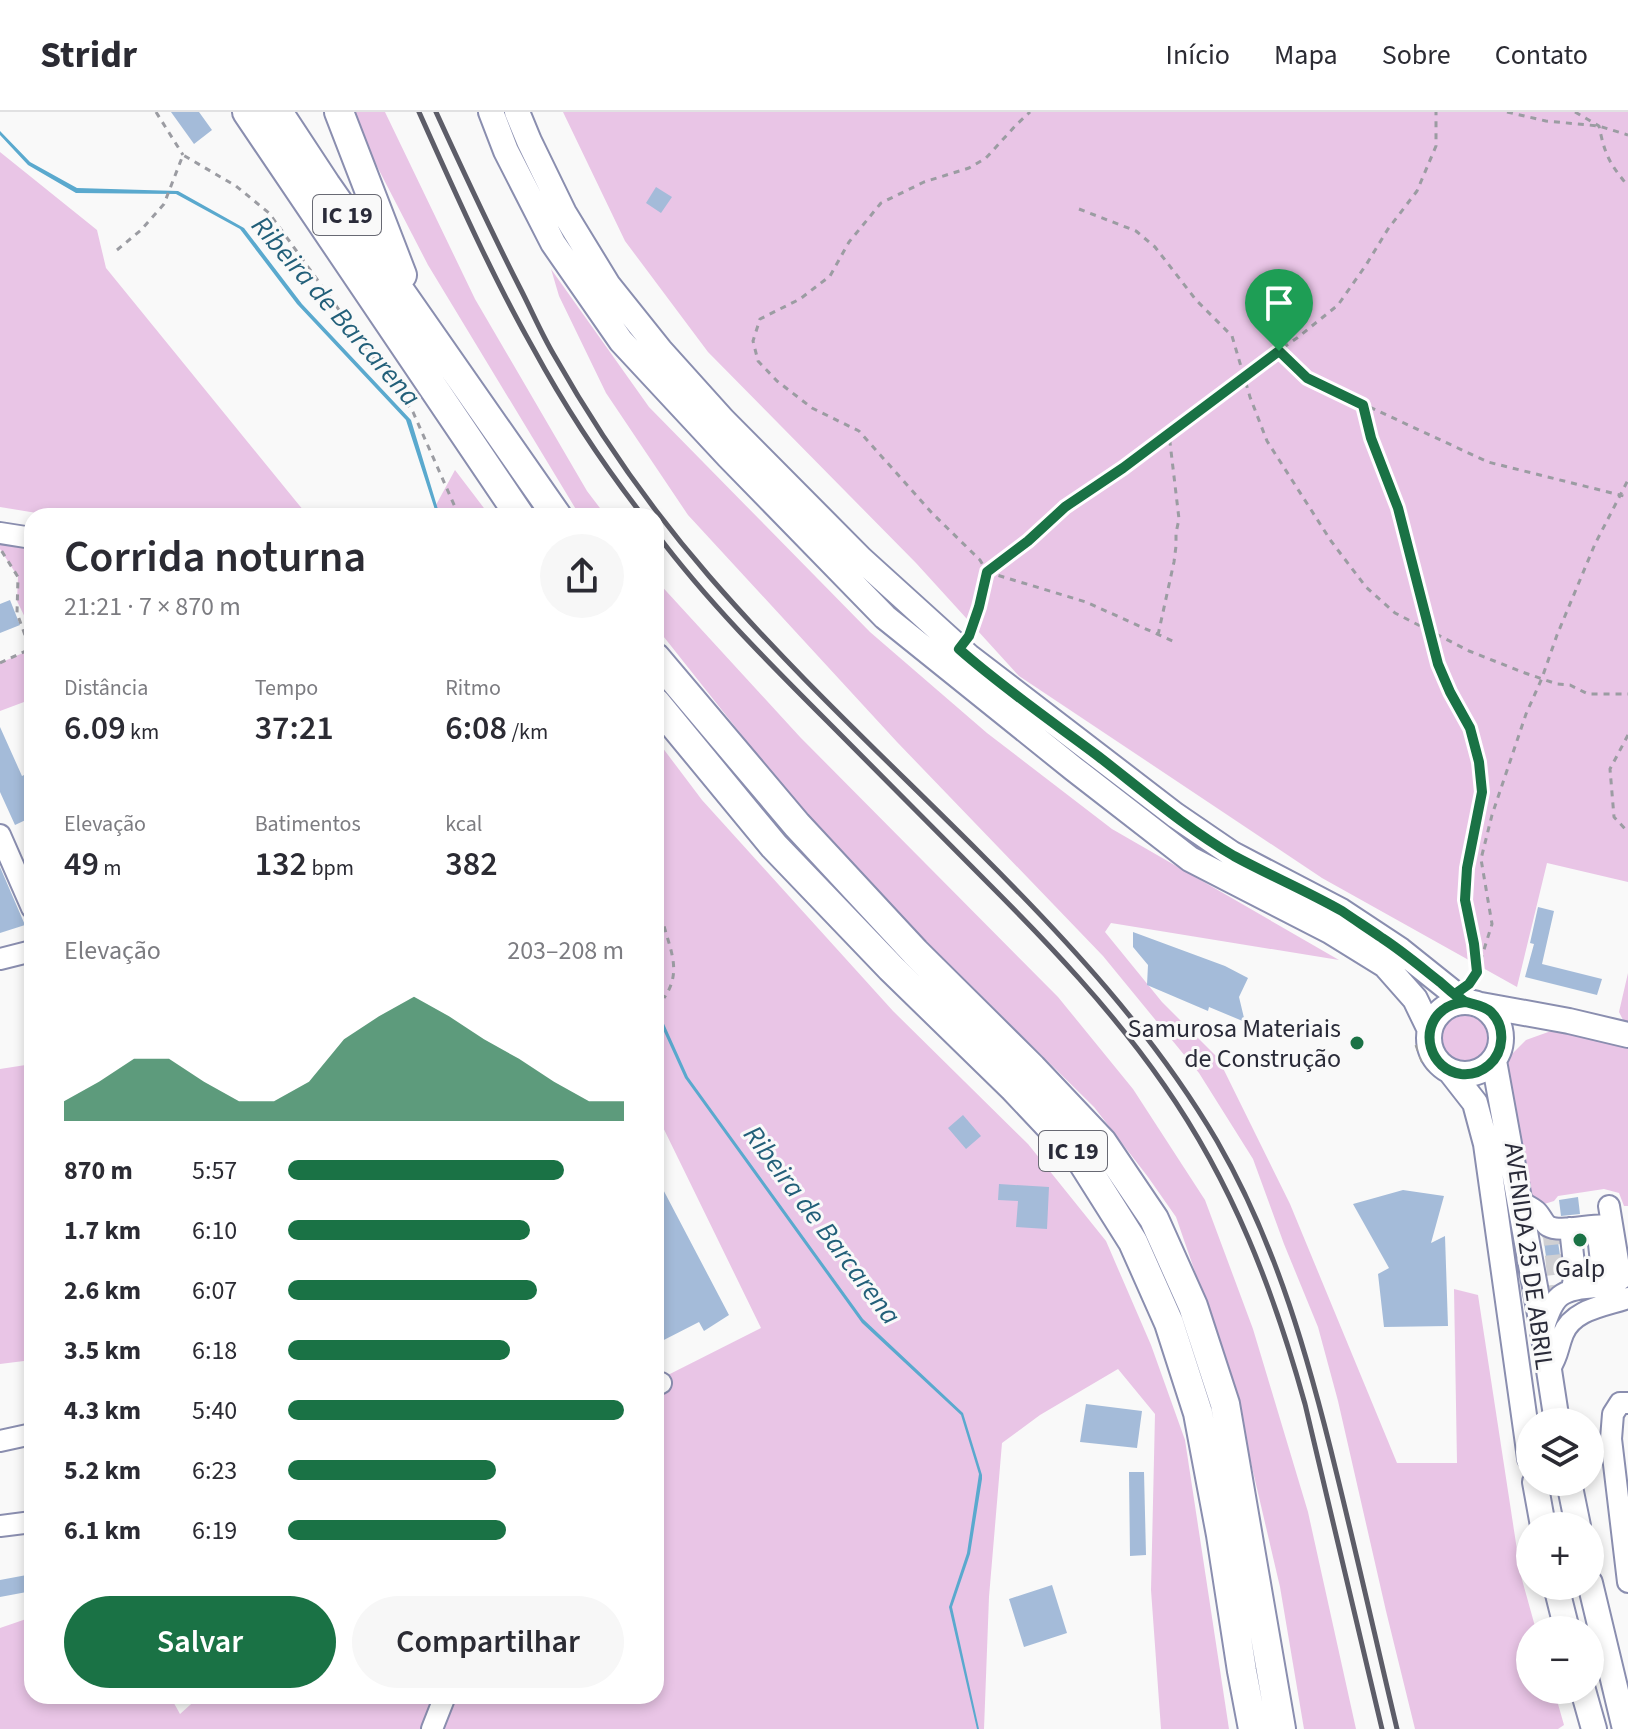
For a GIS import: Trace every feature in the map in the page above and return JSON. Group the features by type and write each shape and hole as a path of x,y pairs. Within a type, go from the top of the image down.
{"highway":[{"name":"IC 19","path":"247,112 515,508"},
{"name":"IC 19","path":"278,112 551,508"},
{"path":"339,112 418,317"},
{"name":"IC 19","path":"664,667 797,825 915,952 1102,1142 1154,1219 1193,1306 1225,1404 1281,1729"},
{"name":"IC 19","path":"664,713 774,846 1080,1158 1133,1242 1169,1323 1198,1413 1253,1729"}],"main road":[{"path":"491,112 506,151 553,243 621,341 885,617 1190,859 1330,931 1385,965 1415,999 1430,1030"},
{"path":"517,112 564,213 608,285 660,350 723,420 861,559 959,649 1175,815 1232,854 1341,911 1467,1000 1491,1012 1502,1035 1497,1054"},
{"path":"1569,1021 1548,1022 1511,1037 1485,1069 1474,1074 1450,1071 1440,1064 1429,1042 1430,1030 1443,1010 1467,1000 1569,1021 1628,1035"},
{"name":"AVENIDA 25 DE ABRIL","path":"1497,1054 1507,1142 1555,1408"},
{"name":"AVENIDA 25 DE ABRIL","path":"1450,1071 1475,1103 1486,1144 1523,1408"},
{"path":"1594,1600 1625,1729"},
{"path":"1587,1704 1594,1729"}],"street":[{"path":"0,533 24,537"},
{"path":"0,835 24,890"},
{"path":"0,959 24,953"},
{"path":"1519,1201 1535,1210 1548,1226 1570,1228 1606,1219 1621,1279 1615,1285 1572,1289 1559,1295 1548,1313 1543,1331"},
{"path":"1570,1228 1575,1273 1572,1289"},
{"path":"1549,1370 1558,1356 1563,1333 1576,1315 1628,1298"},
{"path":"1621,1408 1611,1439 1628,1582"},
{"path":"0,1441 24,1436"},
{"path":"0,1526 24,1523"},
{"path":"432,1729 442,1704"}],"path":[{"path":"156,112 183,155 236,186 269,213 413,412 455,508"},
{"path":"1030,112 986,158 969,168 924,182 881,203 849,242 830,276 800,299 760,319 753,341 758,361 777,381 812,408 859,431 932,513 980,560 987,572 1086,602 1177,643"},
{"path":"959,649 969,636 987,572 1028,541 1065,507 1220,397 1243,376 1338,305 1417,191 1436,146 1436,112"},
{"path":"1507,112 1546,121 1599,126 1628,135"},
{"path":"1575,112 1599,126 1611,166 1628,186"},
{"path":"117,250 141,230 164,202 183,155"},
{"path":"1079,209 1136,231 1155,247 1196,300 1232,336 1267,441 1331,541 1366,587 1395,613 1469,651 1588,694 1628,694"},
{"path":"1279,351 1307,378 1488,462 1628,497"},
{"path":"1363,405 1371,438 1398,508 1438,664 1470,728 1479,762 1482,792 1467,868 1465,900 1477,972"},
{"path":"1158,635 1174,562 1179,519 1169,434"},
{"path":"1467,1000 1469,984 1477,972 1492,924 1481,859 1492,815 1557,635 1595,544 1628,480"},
{"path":"0,549 18,577 17,613 24,632"},
{"path":"0,663 24,652"},
{"path":"1628,735 1610,769 1614,817 1628,832"},
{"path":"664,924 675,969 673,985 664,998"}],"shaded area":[{"path":"349,112 385,112 475,299 600,508 575,508 428,265"},
{"path":"563,112 1628,112 1628,882 1547,863 1517,987 1322,878 1019,676 916,563 708,352 625,241"},
{"path":"0,152 97,230 106,268 301,508 24,508 24,511 0,507"},
{"path":"551,269 649,407 870,632 987,733 1112,829 1339,960 1111,923 1105,932 1162,1002 1218,1058 1290,1204 1397,1463 1457,1463 1454,1289 1478,1295 1516,1543 1516,1600 1528,1600 1532,1616 1516,1616 1516,1704 1558,1704 1564,1725 1558,1729 1415,1729 1318,1327 1253,1159 1199,1073 1103,956 897,742 688,515 606,393 559,296"},
{"path":"455,470 484,508 434,508"},
{"path":"0,536 24,540 24,615 17,601 18,577 0,549"},
{"path":"664,589 800,737 1058,997 1133,1089 1205,1200 1253,1329 1308,1512 1356,1729 1304,1729 1280,1587 1230,1373 1176,1217 1094,1107 828,844 664,637"},
{"path":"24,652 24,702 0,711 0,663"},
{"path":"664,750 702,800 893,1011 1028,1144 1106,1241 1151,1345 1185,1440 1229,1729 1161,1729 1151,1590 1155,1414 1118,1369 1040,1415 1002,1443 989,1597 984,1729 0,1729 0,1628 24,1620 24,1704 174,1704 180,1714 191,1704 664,1704 664,1377 761,1328 664,1129"},
{"path":"1628,973 1628,1025 1619,1012"},
{"path":"1465,1010 1483,1018 1491,1036 1483,1054 1465,1062 1447,1054 1439,1036 1447,1018"},
{"path":"1551,1031 1580,1031 1628,1044 1628,1206 1624,1206 1619,1193 1604,1189 1558,1196 1554,1201 1541,1205 1531,1201 1507,1059 1526,1040"},
{"path":"24,1065 24,1361 0,1364 0,1069"}],"water":[{"path":"0,131 30,162 77,188 178,191 244,228 302,304 411,420 438,508 434,508 406,420 297,304 240,229 176,194 76,193 28,165 0,135"},
{"path":"664,1024 688,1077 863,1319 963,1413 982,1479 970,1554 952,1607 979,1729 949,1607 967,1553 979,1474 961,1415 862,1323 685,1078 664,1032"}],"building":[{"path":"171,112 199,112 212,130 194,144"},
{"path":"656,187 672,197 661,213 646,203"},
{"path":"10,600 20,625 0,633 0,604"},
{"path":"0,727 24,775 24,821 15,825 0,792"},
{"path":"0,867 24,925 0,933"},
{"path":"1538,907 1554,911 1542,964 1602,979 1597,995 1525,977 1534,944 1530,943"},
{"path":"1133,932 1225,966 1248,978 1239,997 1245,1022 1209,1007 1208,1011 1147,985 1148,965 1133,947"},
{"path":"963,1115 981,1136 966,1149 948,1128"},
{"path":"999,1184 1049,1187 1047,1229 1016,1227 1018,1201 998,1200"},
{"path":"1403,1190 1444,1196 1431,1243 1445,1236 1448,1326 1384,1327 1378,1274 1389,1268 1353,1204"},
{"path":"664,1191 729,1315 704,1331 699,1322 664,1340"},
{"path":"1578,1197 1580,1214 1561,1216 1559,1200"},
{"path":"1544,1242 1558,1242 1561,1262 1547,1264"},
{"path":"1086,1404 1142,1411 1137,1448 1080,1442"},
{"path":"1129,1472 1144,1472 1146,1555 1130,1556"},
{"path":"24,1576 24,1592 0,1597 0,1580"},
{"path":"1052,1585 1067,1633 1024,1647 1009,1599"}],"tunnel":[{"path":"1548,1226 1553,1236 1559,1295"}],"railway":[{"path":"419,112 517,319 558,392 637,508"},
{"path":"436,112 549,347 607,441 654,508"},
{"path":"664,521 774,647 1076,953 1165,1062 1217,1141 1257,1221 1303,1346 1397,1729"},
{"path":"664,543 760,653 1079,978 1144,1057 1189,1122 1248,1238 1293,1361 1382,1729"}],"place":[{"name":"Samurosa Materiais de Construção","path":"1357,1043"},
{"name":"Galp","path":"1580,1240"}],"route":[{"path":"1279,351 1123,468 1065,507 1028,541 987,572 969,636 959,649 1175,815 1232,854 1341,911 1400,950 1432,975 1455,994 1465,1002 1481,1005 1491,1012 1502,1035 1501,1047 1494,1061 1474,1074 1450,1071 1440,1064 1429,1042 1435,1019 1453,1004 1465,1002 1455,994 1469,984 1477,972 1465,900 1467,868 1482,792 1479,762 1470,728 1438,664 1398,508 1382,471 1363,405 1307,378 1279,351"}],"water label":[{"name":"Ribeira de Barcarena","path":"336,311"},
{"name":"Ribeira de Barcarena","path":"822,1225"}]}
